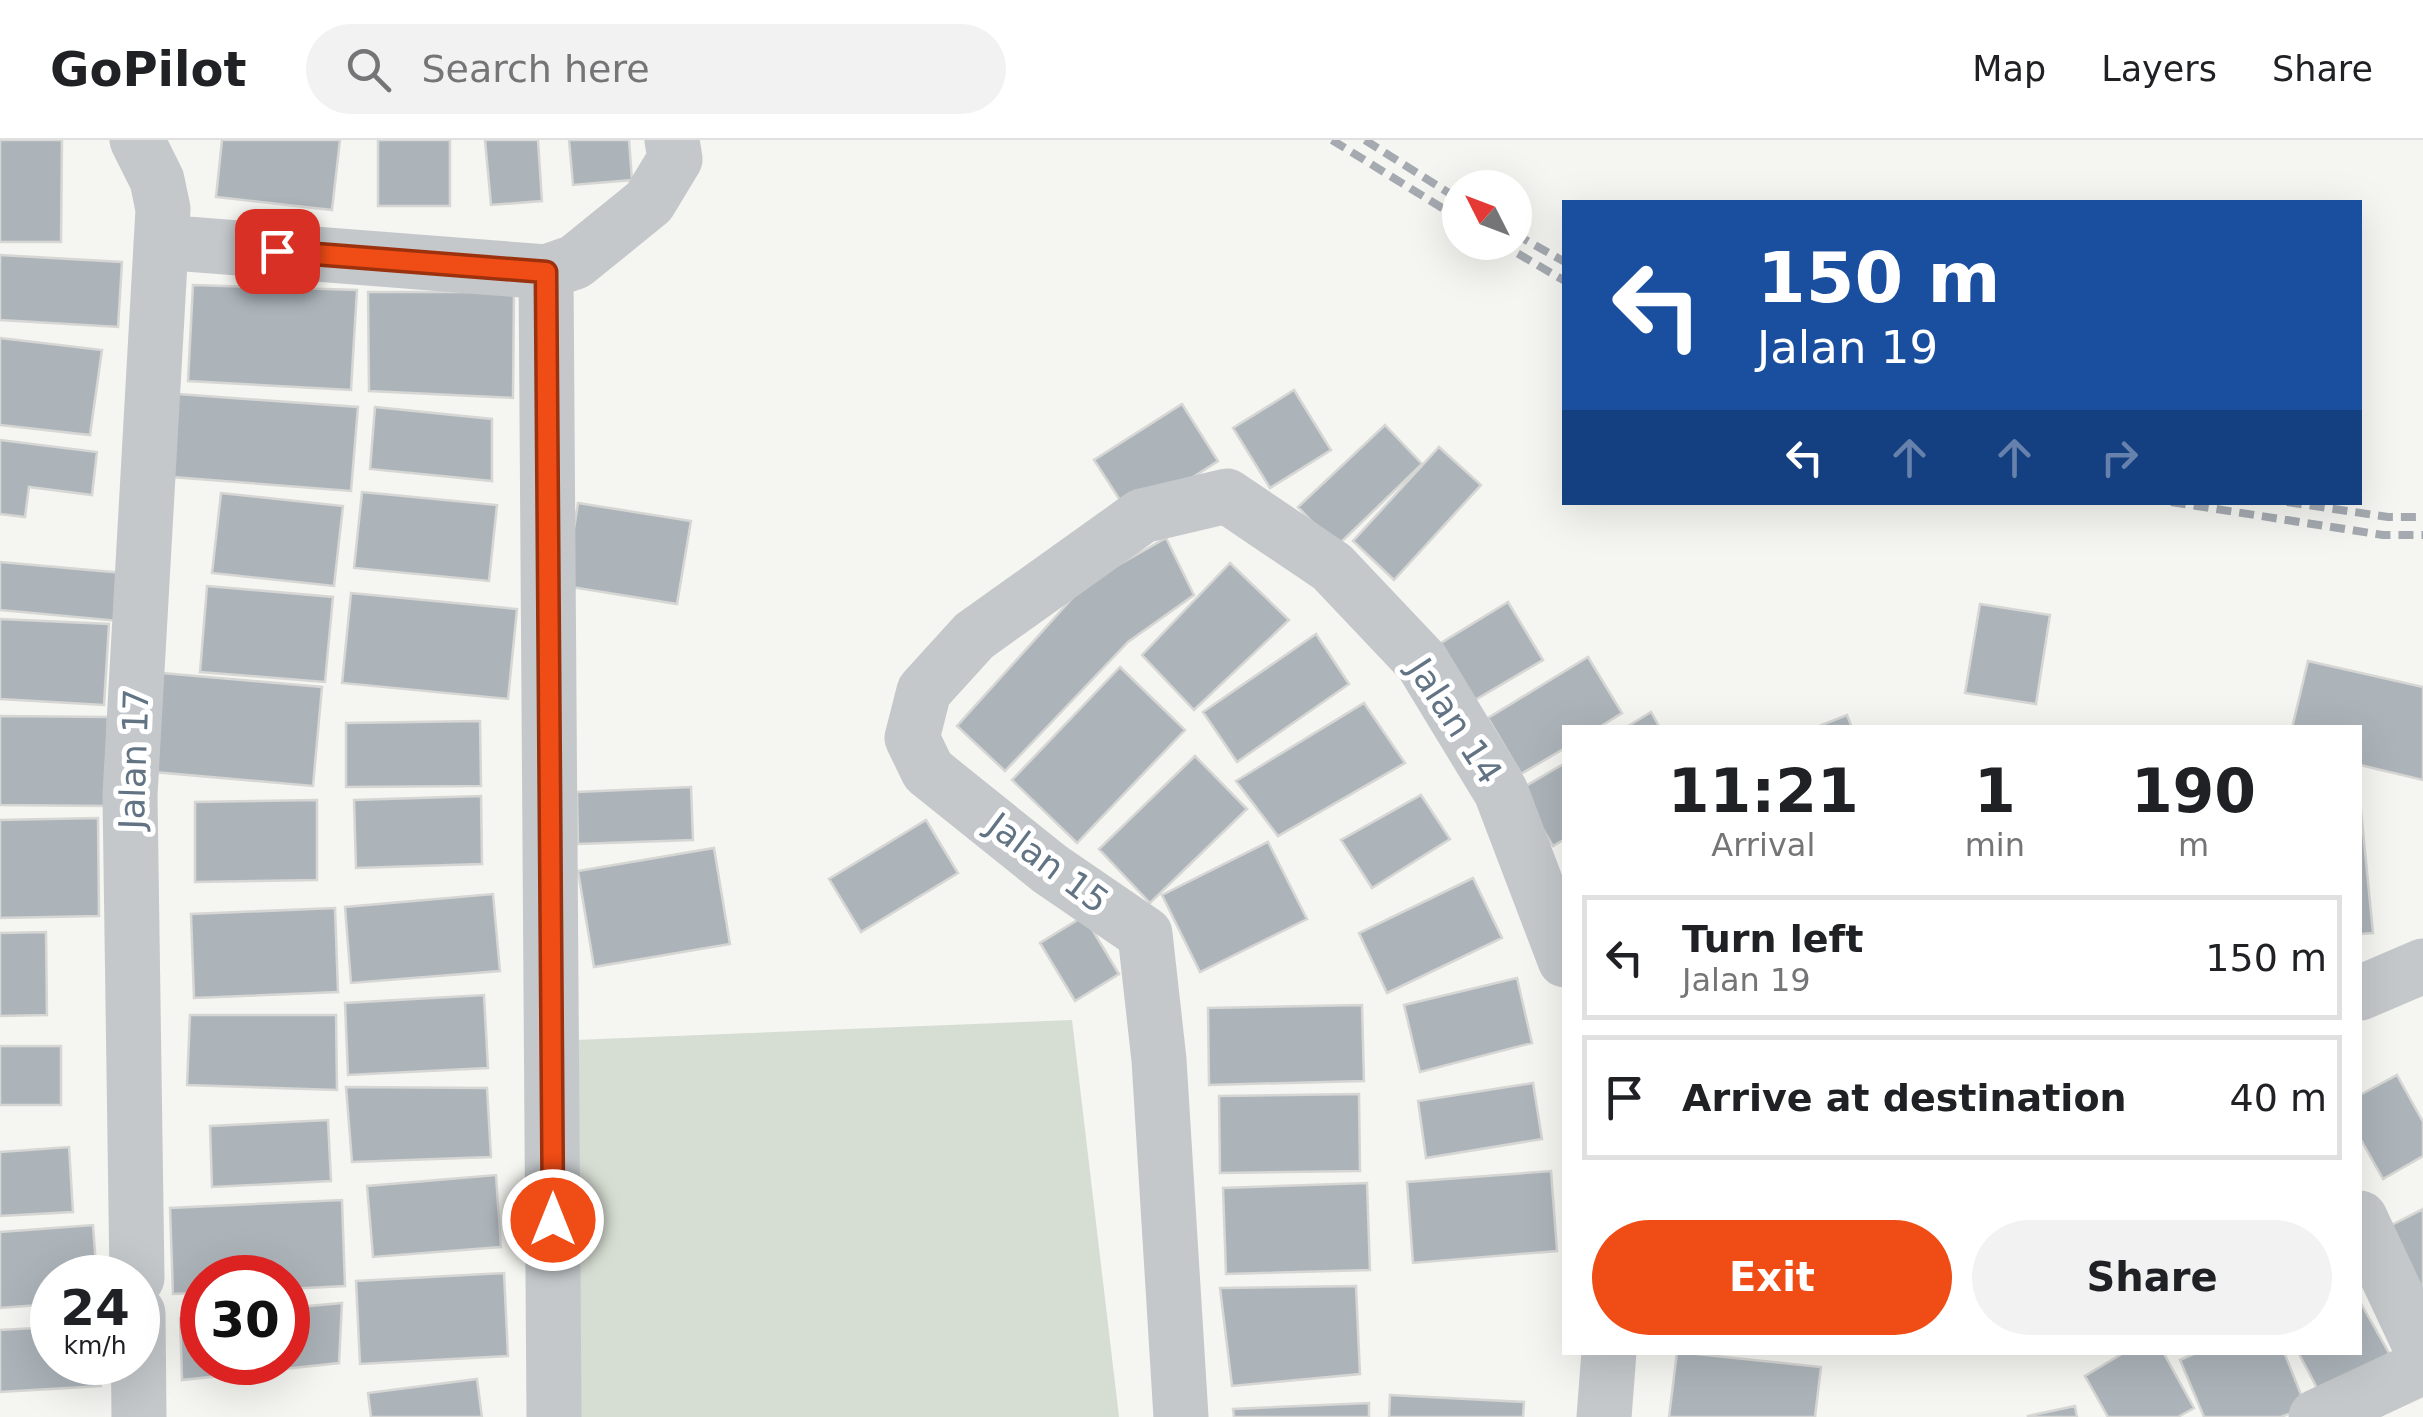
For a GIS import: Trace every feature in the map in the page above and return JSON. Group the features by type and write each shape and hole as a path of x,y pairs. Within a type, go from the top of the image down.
{"street":[{"name":"Jalan 17","path":"137,140 157,180 163,210 130,795 137,1255"},
{"path":"161,242 546,272 576,262 649,202 675,159 672,140"},
{"path":"546,272 554,1417"},
{"name":"Jalan 14","path":"1227,496 1332,567 1422,662 1501,792 1561,938"},
{"name":"Jalan 15","path":"1181,1417 1159,1060 1145,934 1050,869 928,771 912,738 924,691 974,636 1142,516 1227,496"},
{"path":"2362,992 2423,966"},
{"path":"2362,1222 2423,1352"},
{"path":"1604,1417 1608,1355"},
{"path":"2316,1417 2423,1367"},
{"path":"139,1385 139,1417"}],"shaded area":[{"path":"1072,1020 1119,1417 581,1417 575,1040"}],"building":[{"path":"0,140 62,140 61,242 0,242"},
{"path":"222,140 340,140 332,210 216,197"},
{"path":"378,140 450,140 450,206 378,206"},
{"path":"485,140 538,140 542,201 491,205"},
{"path":"569,140 629,140 632,180 573,185"},
{"path":"0,255 122,262 118,327 0,320"},
{"path":"193,285 357,290 351,390 188,381"},
{"path":"368,292 514,292 513,398 369,391"},
{"path":"0,338 102,350 90,435 0,425"},
{"path":"1294,390 1331,450 1270,488 1233,428"},
{"path":"178,394 358,407 351,491 172,477"},
{"path":"1182,404 1218,461 1131,517 1094,460"},
{"path":"375,407 492,419 492,481 370,469"},
{"path":"1385,425 1422,464 1336,547 1298,507"},
{"path":"0,440 97,452 92,495 29,487 25,517 0,514"},
{"path":"1439,447 1481,485 1394,580 1353,541"},
{"path":"362,492 497,505 489,581 354,568"},
{"path":"221,493 343,506 334,586 212,573"},
{"path":"578,503 691,521 677,604 565,586"},
{"path":"1166,538 1194,595 1128,642 1005,771 957,726 1085,584"},
{"path":"0,562 123,573 119,621 0,610"},
{"path":"1230,563 1289,620 1194,710 1142,655"},
{"path":"207,586 333,597 325,682 200,672"},
{"path":"351,593 517,609 508,699 342,683"},
{"path":"1508,602 1543,660 1475,700 1441,643"},
{"path":"1980,604 2050,615 2036,704 1965,693"},
{"path":"0,619 109,624 104,705 0,699"},
{"path":"1316,634 1349,684 1237,762 1203,712"},
{"path":"1588,657 1622,713 1603,725 1562,725 1562,750 1521,774 1488,718"},
{"path":"2308,661 2423,687 2423,780 2362,765 2362,725 2293,725"},
{"path":"1120,667 1185,730 1077,843 1012,780"},
{"path":"162,673 322,687 313,786 154,772"},
{"path":"1364,703 1405,763 1278,836 1236,781"},
{"path":"1651,712 1658,725 1630,725"},
{"path":"1847,715 1851,725 1822,725"},
{"path":"0,716 108,717 106,806 0,805"},
{"path":"480,721 481,786 346,787 346,723"},
{"path":"1195,756 1247,809 1150,903 1099,849"},
{"path":"1562,765 1562,841 1553,846 1519,790"},
{"path":"691,787 693,840 578,844 577,792"},
{"path":"1421,795 1450,839 1372,888 1341,840"},
{"path":"481,796 482,864 356,868 354,800"},
{"path":"317,800 317,880 195,882 195,802"},
{"path":"98,818 99,916 0,918 0,820"},
{"path":"926,820 958,873 861,932 829,879"},
{"path":"2362,820 2373,933 2362,934"},
{"path":"1268,842 1307,919 1200,972 1162,895"},
{"path":"714,848 730,944 594,967 578,871"},
{"path":"1473,878 1502,938 1387,993 1359,933"},
{"path":"493,894 500,971 351,983 345,907"},
{"path":"335,908 338,992 194,998 191,914"},
{"path":"1084,916 1119,974 1075,1001 1040,943"},
{"path":"46,932 47,1015 0,1016 0,933"},
{"path":"1517,978 1532,1043 1420,1072 1404,1005"},
{"path":"484,995 488,1068 348,1075 345,1003"},
{"path":"1362,1005 1364,1081 1209,1085 1208,1008"},
{"path":"190,1015 336,1015 337,1090 187,1085"},
{"path":"0,1046 61,1046 61,1105 0,1105"},
{"path":"2397,1075 2423,1122 2423,1156 2383,1179 2362,1142 2362,1094"},
{"path":"1533,1083 1542,1139 1426,1158 1418,1101"},
{"path":"346,1087 487,1088 491,1157 352,1162"},
{"path":"1359,1094 1360,1171 1220,1173 1219,1096"},
{"path":"328,1120 331,1181 212,1187 210,1126"},
{"path":"69,1147 73,1212 0,1216 0,1152"},
{"path":"1551,1171 1557,1251 1413,1263 1407,1182"},
{"path":"496,1175 501,1247 373,1257 367,1186"},
{"path":"1367,1183 1370,1270 1226,1274 1223,1188"},
{"path":"342,1200 345,1286 310,1288 310,1255 180,1255 180,1294 173,1294 170,1208"},
{"path":"2423,1209 2423,1313 2382,1230"},
{"path":"93,1225 95,1255 30,1255 30,1306 0,1308 0,1232"},
{"path":"504,1273 508,1356 360,1364 356,1281"},
{"path":"1356,1286 1360,1374 1232,1386 1220,1288"},
{"path":"342,1303 339,1363 310,1366 310,1306"},
{"path":"2362,1306 2393,1360 2323,1399 2300,1355 2362,1355"},
{"path":"30,1328 30,1385 101,1386 0,1392 0,1330"},
{"path":"1677,1355 1821,1367 1815,1417 1669,1417"},
{"path":"2120,1355 2165,1355 2194,1408 2178,1417 2108,1417 2085,1376"},
{"path":"2191,1355 2285,1355 2306,1407 2281,1417 2204,1417 2180,1360"},
{"path":"477,1379 482,1417 371,1417 368,1393"},
{"path":"1390,1395 1524,1402 1523,1417 1389,1417"},
{"path":"1369,1403 1369,1417 1234,1417 1233,1409"},
{"path":"2075,1406 2077,1417 2028,1417 2028,1416"}],"railway":[{"path":"1332,140 1442,208"},
{"path":"1365,140 1442,189"},
{"path":"1532,244 1562,260"},
{"path":"1529,260 1562,279"},
{"path":"2190,505 2383,535 2423,535"},
{"path":"2307,505 2388,517 2423,517"}],"route":[{"path":"277,251 546,272 553,1220"}]}
